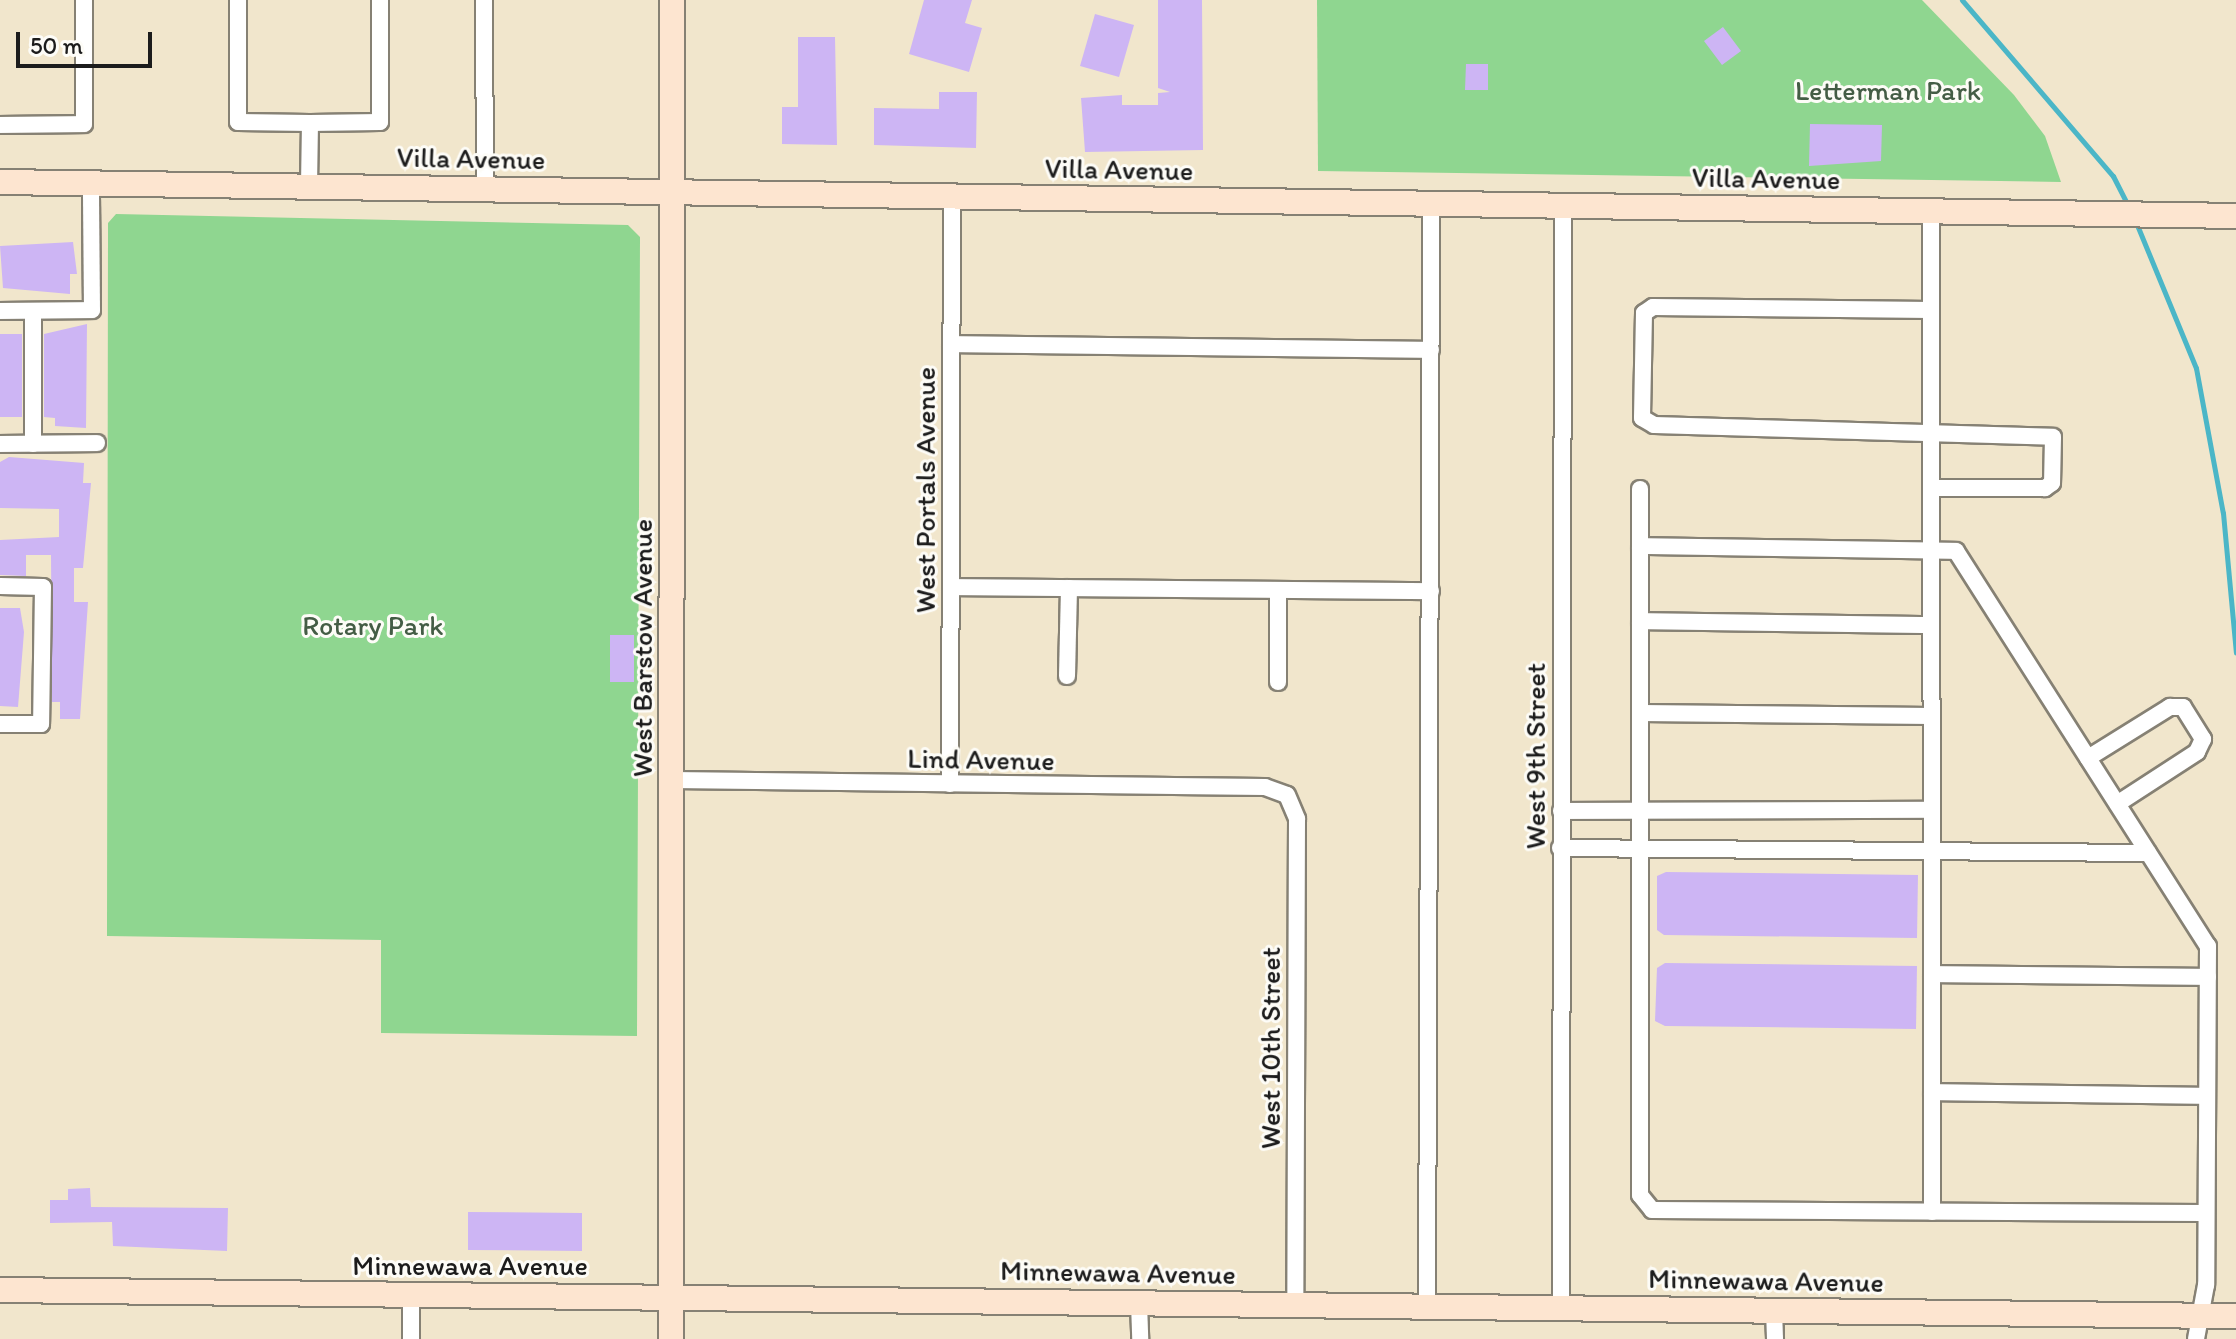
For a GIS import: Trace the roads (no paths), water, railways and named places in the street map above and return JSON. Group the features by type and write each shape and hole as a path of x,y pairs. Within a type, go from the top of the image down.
{"main road":[{"name":"West Barstow Avenue","path":"671,1339 672,0"},
{"name":"Villa Avenue","path":"0,182 2236,216"},
{"name":"Minnewawa Avenue","path":"0,1290 1774,1310 2198,1327 2236,1316"}],"street":[{"path":"0,125 84,124 84,0"},
{"path":"238,0 238,122 310,123 380,122 380,0"},
{"path":"484,0 485,187"},
{"path":"309,186 310,123"},
{"path":"0,311 92,310 91,185"},
{"name":"West Portals Avenue","path":"950,784 952,195"},
{"path":"1427,1306 1431,204"},
{"name":"West 9th Street","path":"1561,1307 1563,205"},
{"path":"1931,211 1932,1212"},
{"path":"1931,310 1653,307 1644,313 1642,418 1654,425 1931,430 2053,437 2052,483 2045,488 1931,488"},
{"path":"33,312 33,444"},
{"path":"951,344 1431,350"},
{"path":"0,444 97,443"},
{"path":"1640,489 1640,1195 1652,1210 2206,1213"},
{"path":"1640,546 1956,551 2208,946 2206,1213 2198,1327"},
{"path":"0,586 43,587 41,724 0,724"},
{"path":"951,587 1431,591"},
{"path":"1067,676 1069,588"},
{"path":"1278,590 1278,682"},
{"path":"1640,621 1931,625"},
{"path":"2088,758 2170,707 2183,707 2203,739 2197,752 2117,804"},
{"path":"1641,713 1931,716"},
{"name":"Lind Avenue","path":"672,780 1265,787 1287,795"},
{"name":"West 10th Street","path":"1287,795 1297,819 1295,1305"},
{"path":"1561,811 1931,810"},
{"path":"1560,848 2148,853"},
{"path":"1932,974 2208,977"},
{"path":"1932,1092 2207,1096"},
{"path":"411,1294 411,1339"},
{"path":"1139,1303 1140,1339"},
{"path":"1774,1310 1775,1339"}],"waterway":[{"path":"1962,0 2113,176 2129,208"},
{"path":"2135,220 2196,368 2223,513 2236,652"}],"park label":[{"name":"Letterman Park","path":"1888,90"},
{"name":"Rotary Park","path":"373,625"}]}
